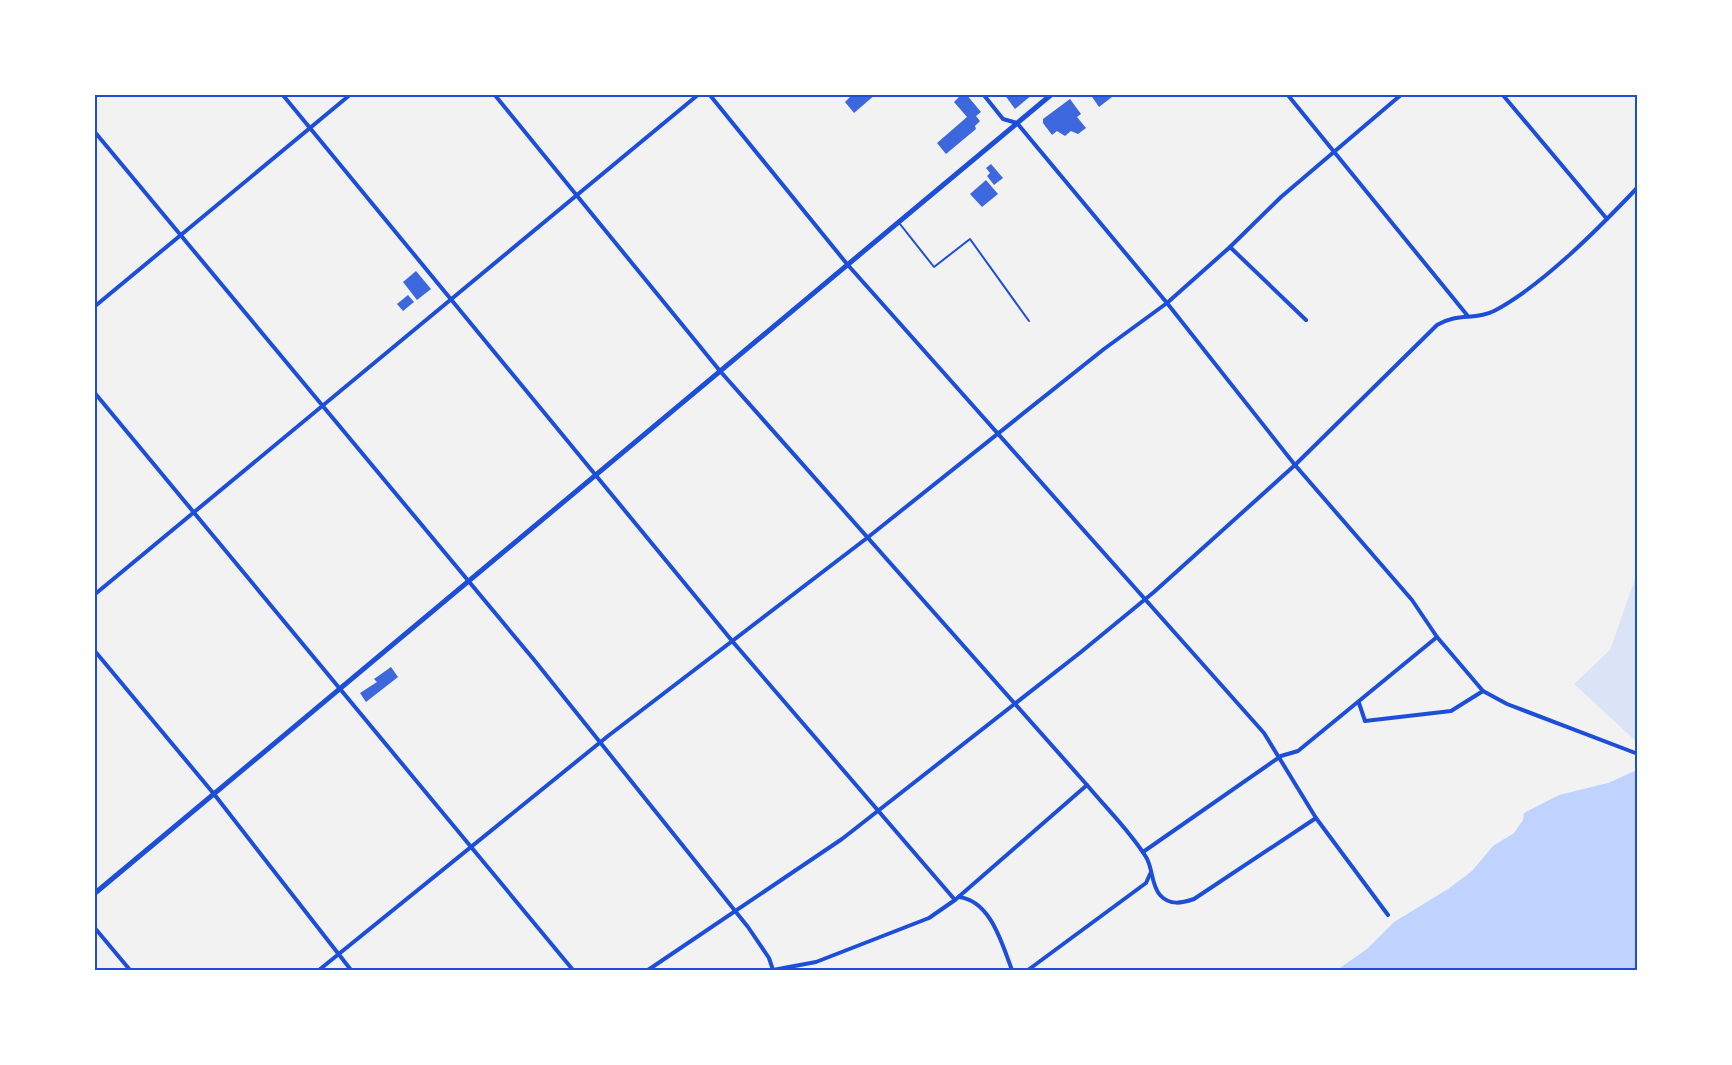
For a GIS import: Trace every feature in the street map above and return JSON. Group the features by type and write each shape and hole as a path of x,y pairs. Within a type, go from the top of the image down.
{"main road":[{"path":"94,894 1052,94"}],"street":[{"path":"282,94 733,642 877,812 957,898 971,898 985,912 995,927 1012,970"},
{"path":"94,307 351,94"},
{"path":"494,94 720,371 1087,785 1143,852 1151,865 1153,880 1160,894 1169,901 1180,904 1212,890 1316,818"},
{"path":"94,595 699,94"},
{"path":"709,94 847,264 1257,724 1281,756 1316,818 1388,915"},
{"path":"983,94 1003,119 1017,123 1167,303 1295,465 1412,600 1437,637 1483,691 1507,704 1638,754"},
{"path":"1287,94 1467,316"},
{"path":"319,970 469,846 867,538 1104,349 1167,303 1230,247 1281,197 1402,94"},
{"path":"1502,94 1607,219"},
{"path":"94,130 601,743 735,910 769,958 773,970 816,962 929,918 957,898 1087,785"},
{"path":"648,970 806,864 1015,705 1146,598 1295,465 1437,325 1451,317 1477,317 1492,312 1523,294 1607,219 1638,187"},
{"path":"1230,247 1306,320"},
{"path":"94,392 573,970"},
{"path":"1143,852 1281,756 1298,751 1437,637"},
{"path":"94,650 214,794 351,970"},
{"path":"1359,703 1365,721 1410,717 1450,711 1483,691"},
{"path":"1028,970 1146,883 1151,875 1151,865"},
{"path":"94,927 130,970"}],"lane":[{"path":"898,222 934,267 969,239 1029,321"}],"shaded area":[{"path":"1637,573 1637,742 1574,684 1610,650"}],"water":[{"path":"1637,770 1637,970 1337,970 1367,949 1394,922 1448,889 1472,871 1493,846 1514,833 1523,820 1524,813 1559,795 1608,783"}],"building":[{"path":"853,94 876,94 854,113 845,102"},
{"path":"962,94 966,94 981,112 976,116 980,121 975,126 976,129 946,154 937,143 967,117 954,102"},
{"path":"1004,94 1033,94 1015,109"},
{"path":"1090,94 1110,94 1112,97 1099,107"},
{"path":"1070,99 1081,114 1077,117 1086,128 1078,134 1071,131 1065,136 1057,131 1052,135 1043,123 1043,119"},
{"path":"991,164 1003,178 994,185 987,176 990,173 986,168"},
{"path":"986,180 998,194 982,207 970,194"},
{"path":"416,271 431,289 417,300 403,282"},
{"path":"408,295 414,302 403,311 397,304"},
{"path":"391,667 398,677 366,702 360,693 377,682 374,679"}]}
